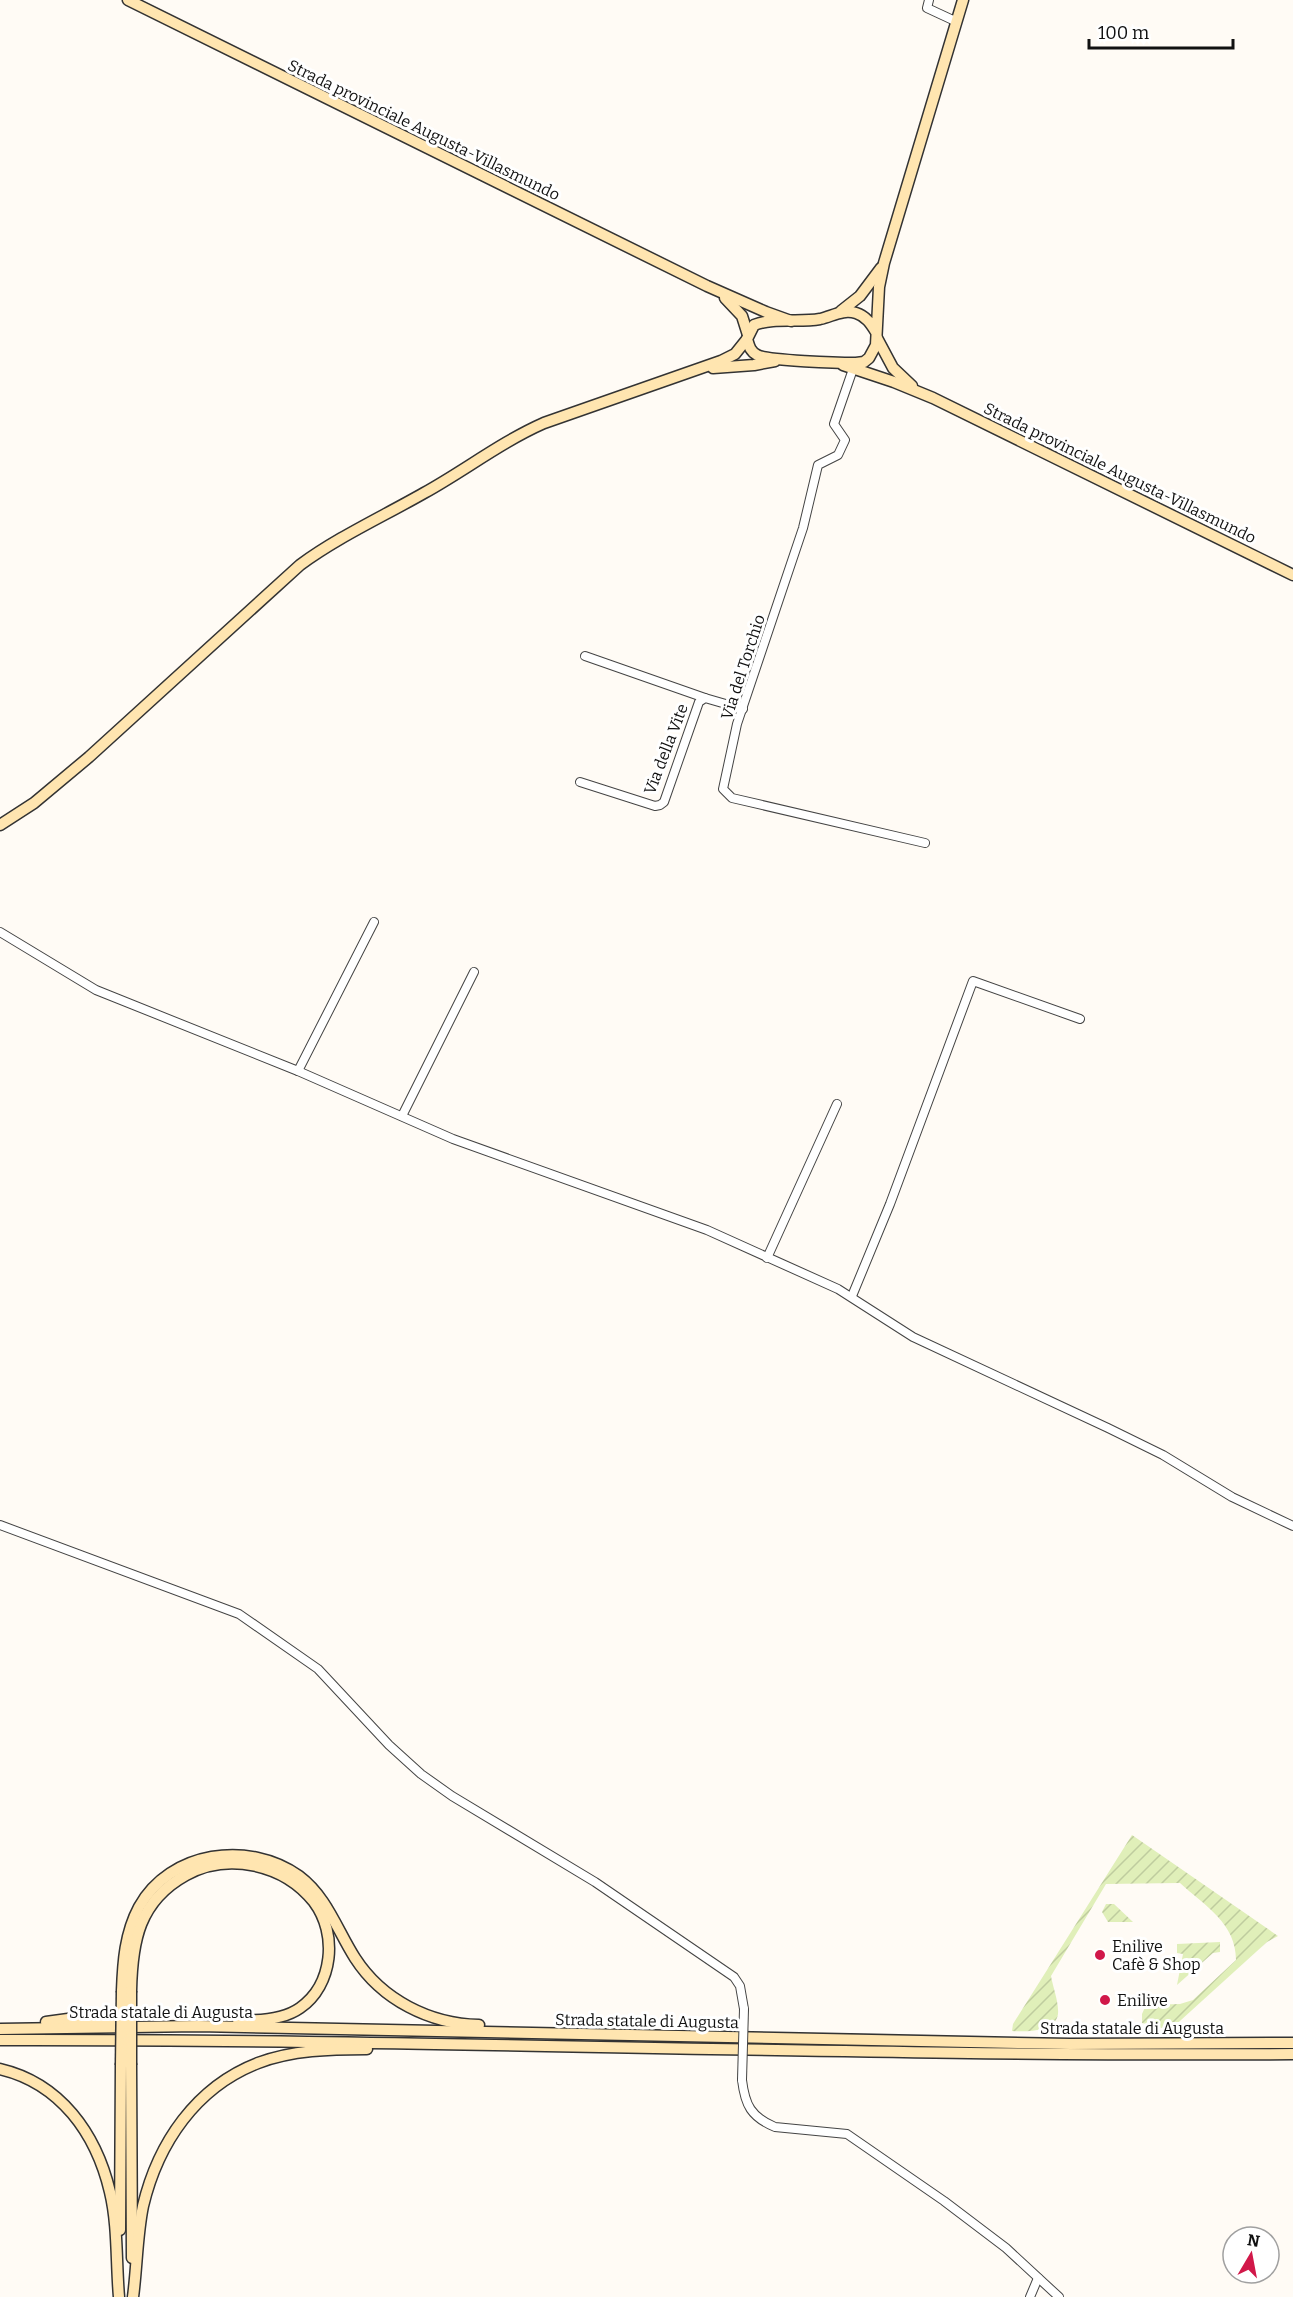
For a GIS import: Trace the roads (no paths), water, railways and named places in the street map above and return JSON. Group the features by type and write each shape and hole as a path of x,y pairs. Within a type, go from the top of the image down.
{"main road":[{"name":"Strada provinciale Augusta-Villasmundo","path":"128,0 707,286"},
{"path":"707,286 737,309 742,316 750,348 758,356 837,363 864,362 873,352 877,335 879,287 884,263 963,0"},
{"path":"840,312 860,296 884,263"},
{"path":"707,286 791,321"},
{"path":"0,825 34,803 89,756 300,565 318,552 423,494 520,434 544,423 735,354 754,325 762,322 823,318 850,311 865,317 898,374 933,398"},
{"path":"698,369 754,365 783,359"},
{"path":"837,363 933,398"},
{"name":"Strada provinciale Augusta-Villasmundo","path":"933,398 1293,575"},
{"path":"119,2297 126,2065 126,1991 123,1960 131,1927 140,1906 152,1891 187,1864 209,1856 241,1854 271,1861 299,1876 321,1897 356,1958 374,1982 398,2002 427,2016 466,2025 621,2028 679,2037"},
{"path":"16,2028 68,2019 244,2020 278,2018 299,2009 317,1992 322,1983 326,1973 329,1948 325,1924 314,1903 294,1883 268,1869 240,1862 213,1864 174,1881 147,1909 134,1946 126,1991"},
{"name":"Strada statale di Augusta","path":"0,2029 198,2026 1070,2044 1293,2043"},
{"name":"Strada statale di Augusta","path":"0,2040 142,2039 978,2054 1293,2054"},
{"path":"133,2297 143,2208 162,2150 178,2125 200,2099 226,2079 259,2063 295,2053 363,2049 539,2052 608,2046"},
{"path":"126,2065 133,2297"},
{"path":"0,2068 44,2086 68,2106 87,2132 101,2161 110,2193 119,2297"}],"street":[{"path":"929,0 927,8 955,21"},
{"name":"Via del Torchio","path":"853,369 834,424 845,440 838,455 822,461 814,474 812,495 803,528 737,724 723,789 732,798 925,843"},
{"path":"585,656 705,698"},
{"name":"Via della Vite","path":"580,782 655,806 660,805 664,802 699,702 705,698 743,709"},
{"path":"298,1071 374,922"},
{"path":"0,932 96,990 298,1071 453,1139 707,1230 852,1296 913,1337 1117,1432 1163,1455 1232,1497 1293,1526"},
{"path":"402,1116 474,972"},
{"path":"852,1296 890,1204 973,981 1080,1019"},
{"path":"767,1258 837,1104"},
{"path":"0,1526 239,1614 318,1669 389,1745 421,1774 452,1796 595,1882 734,1977 740,1986 744,2009 742,2080 744,2100 764,2123 775,2127 847,2134 944,2201 1006,2248 1059,2297"},
{"path":"1030,2297 1038,2278"}],"place":[{"name":"Enilive Cafè & Shop","path":"1100,1955"},
{"name":"Enilive","path":"1105,2000"}]}
